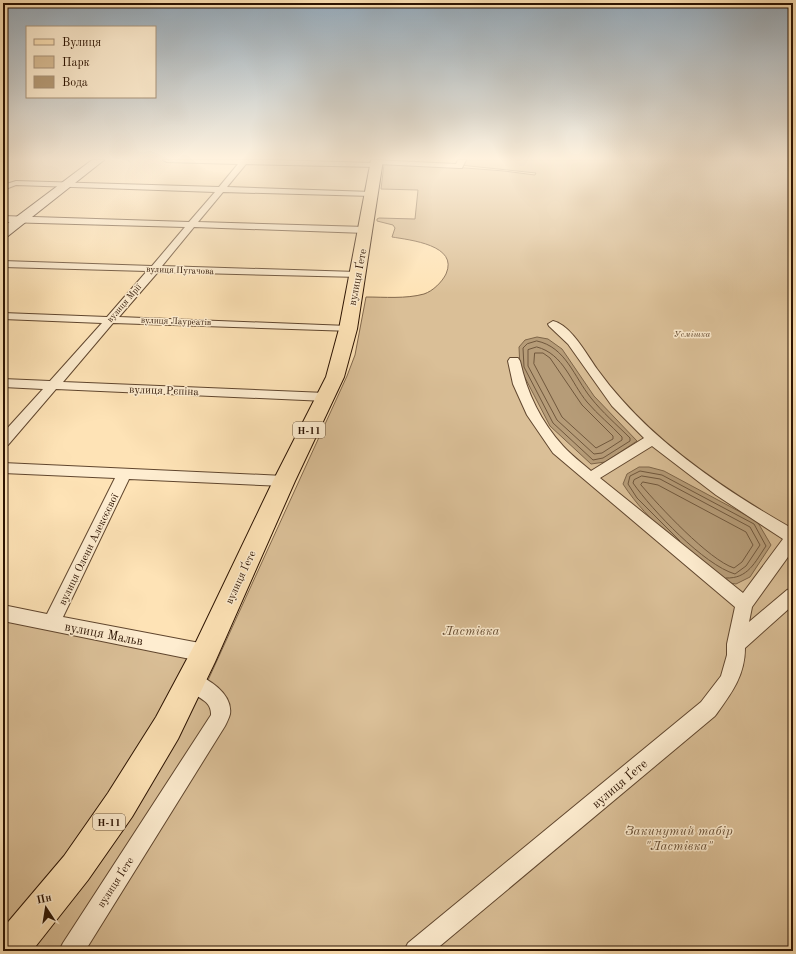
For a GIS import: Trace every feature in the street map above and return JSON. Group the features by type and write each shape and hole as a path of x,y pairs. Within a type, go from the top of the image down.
{"main road":[{"name":"вулиця Ґете","path":"198,667 284,481 335,377 348,328 370,205"},
{"name":"Н-11","path":"8,951 76,868 120,805 167,728 198,667"}],"street":[{"path":"3,233 41,205"},
{"name":"вулиця Мрії","path":"3,442 154,270 208,205"},
{"path":"3,218 366,230"},
{"name":"вулиця Пугачова","path":"3,264 154,270 358,275"},
{"name":"вулиця Лауреатів","path":"3,316 348,328"},
{"path":"514,361 520,384 534,415 558,450 744,604 793,537 769,524 682,463 636,424 598,380 562,329 553,324"},
{"name":"вулиця Рєпіна","path":"3,383 326,397"},
{"path":"590,478 653,439"},
{"path":"3,468 284,481"},
{"name":"вулиця Олени Алексєєвої","path":"51,623 124,474"},
{"path":"736,644 793,595"},
{"name":"вулиця Ґете","path":"416,951 708,709 729,681 736,655 736,644 744,604"},
{"name":"вулиця Мальв","path":"3,613 51,623 198,667"},
{"name":"вулиця Ґете","path":"71,951 220,717 220,708 209,693 198,667"}],"green space":[{"path":"416,205 793,205 793,951 3,951 3,613 205,653 204,689 347,376 355,355 366,297 402,297 424,294 437,286 446,274 448,264 446,256 439,250 420,242 392,237 395,228 393,225 377,221 379,218 415,219"}],"water":[{"path":"537,337 548,339 562,349 594,396 637,441 605,462 591,464 550,426 520,368 519,347 525,340"},
{"path":"639,467 649,467 664,471 757,521 771,545 750,577 736,584 724,582 683,548 644,512 623,484 627,474"}],"park label":[{"name":"Усмішка","path":"692,334"},
{"name":"Ластівка","path":"471,630"},
{"name":"Закинутий табір \"Ластівка\"","path":"679,838"}]}
